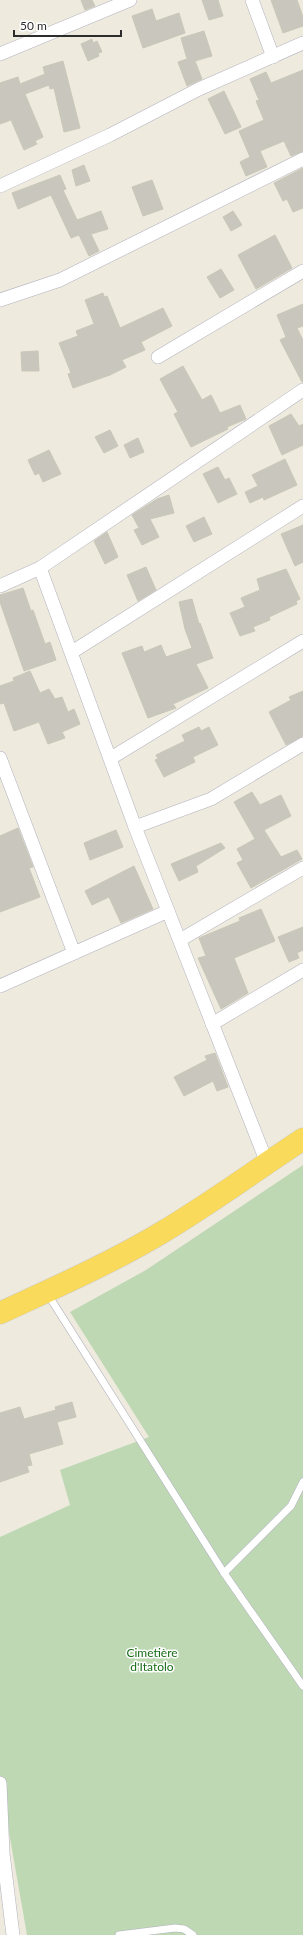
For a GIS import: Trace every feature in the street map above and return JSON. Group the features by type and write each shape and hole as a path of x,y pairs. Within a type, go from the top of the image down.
{"highway":[{"path":"0,1313 86,1273 160,1234 198,1211 303,1139"}],"street":[{"path":"0,54 130,0"},
{"path":"252,0 273,57"},
{"path":"0,186 110,135 199,89 303,43"},
{"path":"0,300 60,280 303,159"},
{"path":"158,357 303,271"},
{"path":"0,586 40,568 303,390"},
{"path":"72,652 303,506"},
{"path":"40,568 111,758 135,827 267,1163"},
{"path":"111,758 303,641"},
{"path":"135,827 211,799 303,744"},
{"path":"0,758 74,953"},
{"path":"180,940 303,868"},
{"path":"0,986 168,911"},
{"path":"212,1024 303,970"},
{"path":"0,1783 3,1853 13,1935"}],"lane":[{"path":"46,1292 224,1573 303,1686"},
{"path":"224,1573 291,1506 303,1482"},
{"path":"119,1935 176,1928 184,1929 193,1935"}],"green space":[{"name":"Cimetière d'Itatolo","path":"303,1165 303,1935 27,1935 0,1781 0,1537 70,1505 60,1470 149,1437 70,1312 146,1270"}],"building":[{"path":"81,0 92,0 95,6 85,10"},
{"path":"202,0 218,0 223,16 209,20"},
{"path":"271,0 297,0 303,17 303,26 283,33"},
{"path":"152,9 156,21 179,13 185,33 143,48 132,16"},
{"path":"204,31 212,56 195,61 202,79 187,86 178,62 187,59 181,38"},
{"path":"92,39 93,43 97,41 102,52 98,53 99,56 88,61 81,44"},
{"path":"63,61 80,128 64,132 54,88 50,89 49,85 25,94 43,137 35,141 37,144 24,150 11,120 0,124 0,83 18,77 20,84 45,74 43,67"},
{"path":"303,70 303,151 291,156 284,141 260,151 267,167 246,176 240,162 250,157 239,131 264,120 256,101 259,100 250,79 266,72 271,83"},
{"path":"224,91 241,127 225,134 208,99"},
{"path":"84,165 90,181 76,186 72,170"},
{"path":"303,168 303,208 293,212 287,199 283,201 274,183"},
{"path":"60,175 66,189 63,190 77,220 101,211 108,229 91,234 99,251 89,256 79,235 71,238 51,195 18,209 12,193"},
{"path":"152,180 163,209 143,216 132,187"},
{"path":"233,211 242,225 231,231 223,217"},
{"path":"275,235 292,268 256,289 238,255"},
{"path":"221,269 234,290 220,298 207,277"},
{"path":"103,293 104,297 107,296 120,328 163,308 172,326 141,342 145,350 122,360 126,367 110,375 73,388 68,374 71,373 59,343 78,336 76,331 94,324 85,300"},
{"path":"303,304 303,326 297,328 303,340 302,382 280,340 286,337 277,315"},
{"path":"38,351 39,371 22,371 21,352"},
{"path":"183,366 202,400 211,395 220,413 240,405 246,419 227,427 228,429 191,447 174,414 178,412 160,379"},
{"path":"291,414 299,426 303,424 303,445 282,455 269,426"},
{"path":"110,430 118,446 104,453 95,437"},
{"path":"138,438 144,452 130,458 124,445"},
{"path":"49,450 61,474 43,482 39,473 35,475 28,460"},
{"path":"285,459 297,485 264,500 263,497 250,503 245,492 258,486 252,475"},
{"path":"218,467 225,480 229,478 237,494 218,503 203,474"},
{"path":"169,495 174,513 150,519 159,537 142,545 134,530 139,528 132,515 157,499"},
{"path":"204,517 212,534 194,542 186,526"},
{"path":"303,525 303,562 295,566 281,534"},
{"path":"107,532 118,557 105,564 94,541"},
{"path":"146,567 156,590 138,601 127,575"},
{"path":"286,569 300,599 296,601 297,604 269,617 270,620 253,627 255,631 240,636 230,613 245,607 241,598 260,590 257,579"},
{"path":"23,588 31,611 33,610 45,644 50,642 56,660 24,671 0,602 0,595"},
{"path":"192,599 199,624 200,623 213,658 196,664 208,688 173,704 176,708 148,718 122,653 142,646 144,652 161,645 166,657 192,648 185,629 179,602"},
{"path":"30,671 40,693 49,689 55,699 62,697 68,712 74,709 80,724 62,732 65,738 48,744 39,722 14,731 4,703 0,704 0,686 14,681 13,678"},
{"path":"303,691 303,736 286,745 269,712 291,700 289,697"},
{"path":"199,727 201,731 209,727 218,745 193,757 195,762 164,777 155,760 158,759 156,755 185,741 182,735"},
{"path":"252,792 260,805 281,795 291,816 264,830 281,857 297,850 302,859 251,888 237,863 243,860 237,849 255,839 234,802"},
{"path":"18,828 33,867 29,868 40,897 0,912 0,836"},
{"path":"116,830 123,847 90,860 84,843"},
{"path":"221,843 225,848 196,866 198,872 179,881 171,864"},
{"path":"134,866 153,909 121,923 109,897 92,905 85,891"},
{"path":"261,909 275,941 234,958 248,993 221,1009 198,958 206,956 199,938 240,921 239,918"},
{"path":"303,927 303,950 297,953 299,958 289,962 278,937"},
{"path":"215,1053 228,1087 217,1091 213,1081 184,1096 174,1077 207,1060 205,1056"},
{"path":"72,1402 76,1417 57,1422 63,1444 29,1454 32,1465 27,1466 29,1472 0,1482 0,1413 20,1407 24,1419 56,1410 55,1407"}]}
